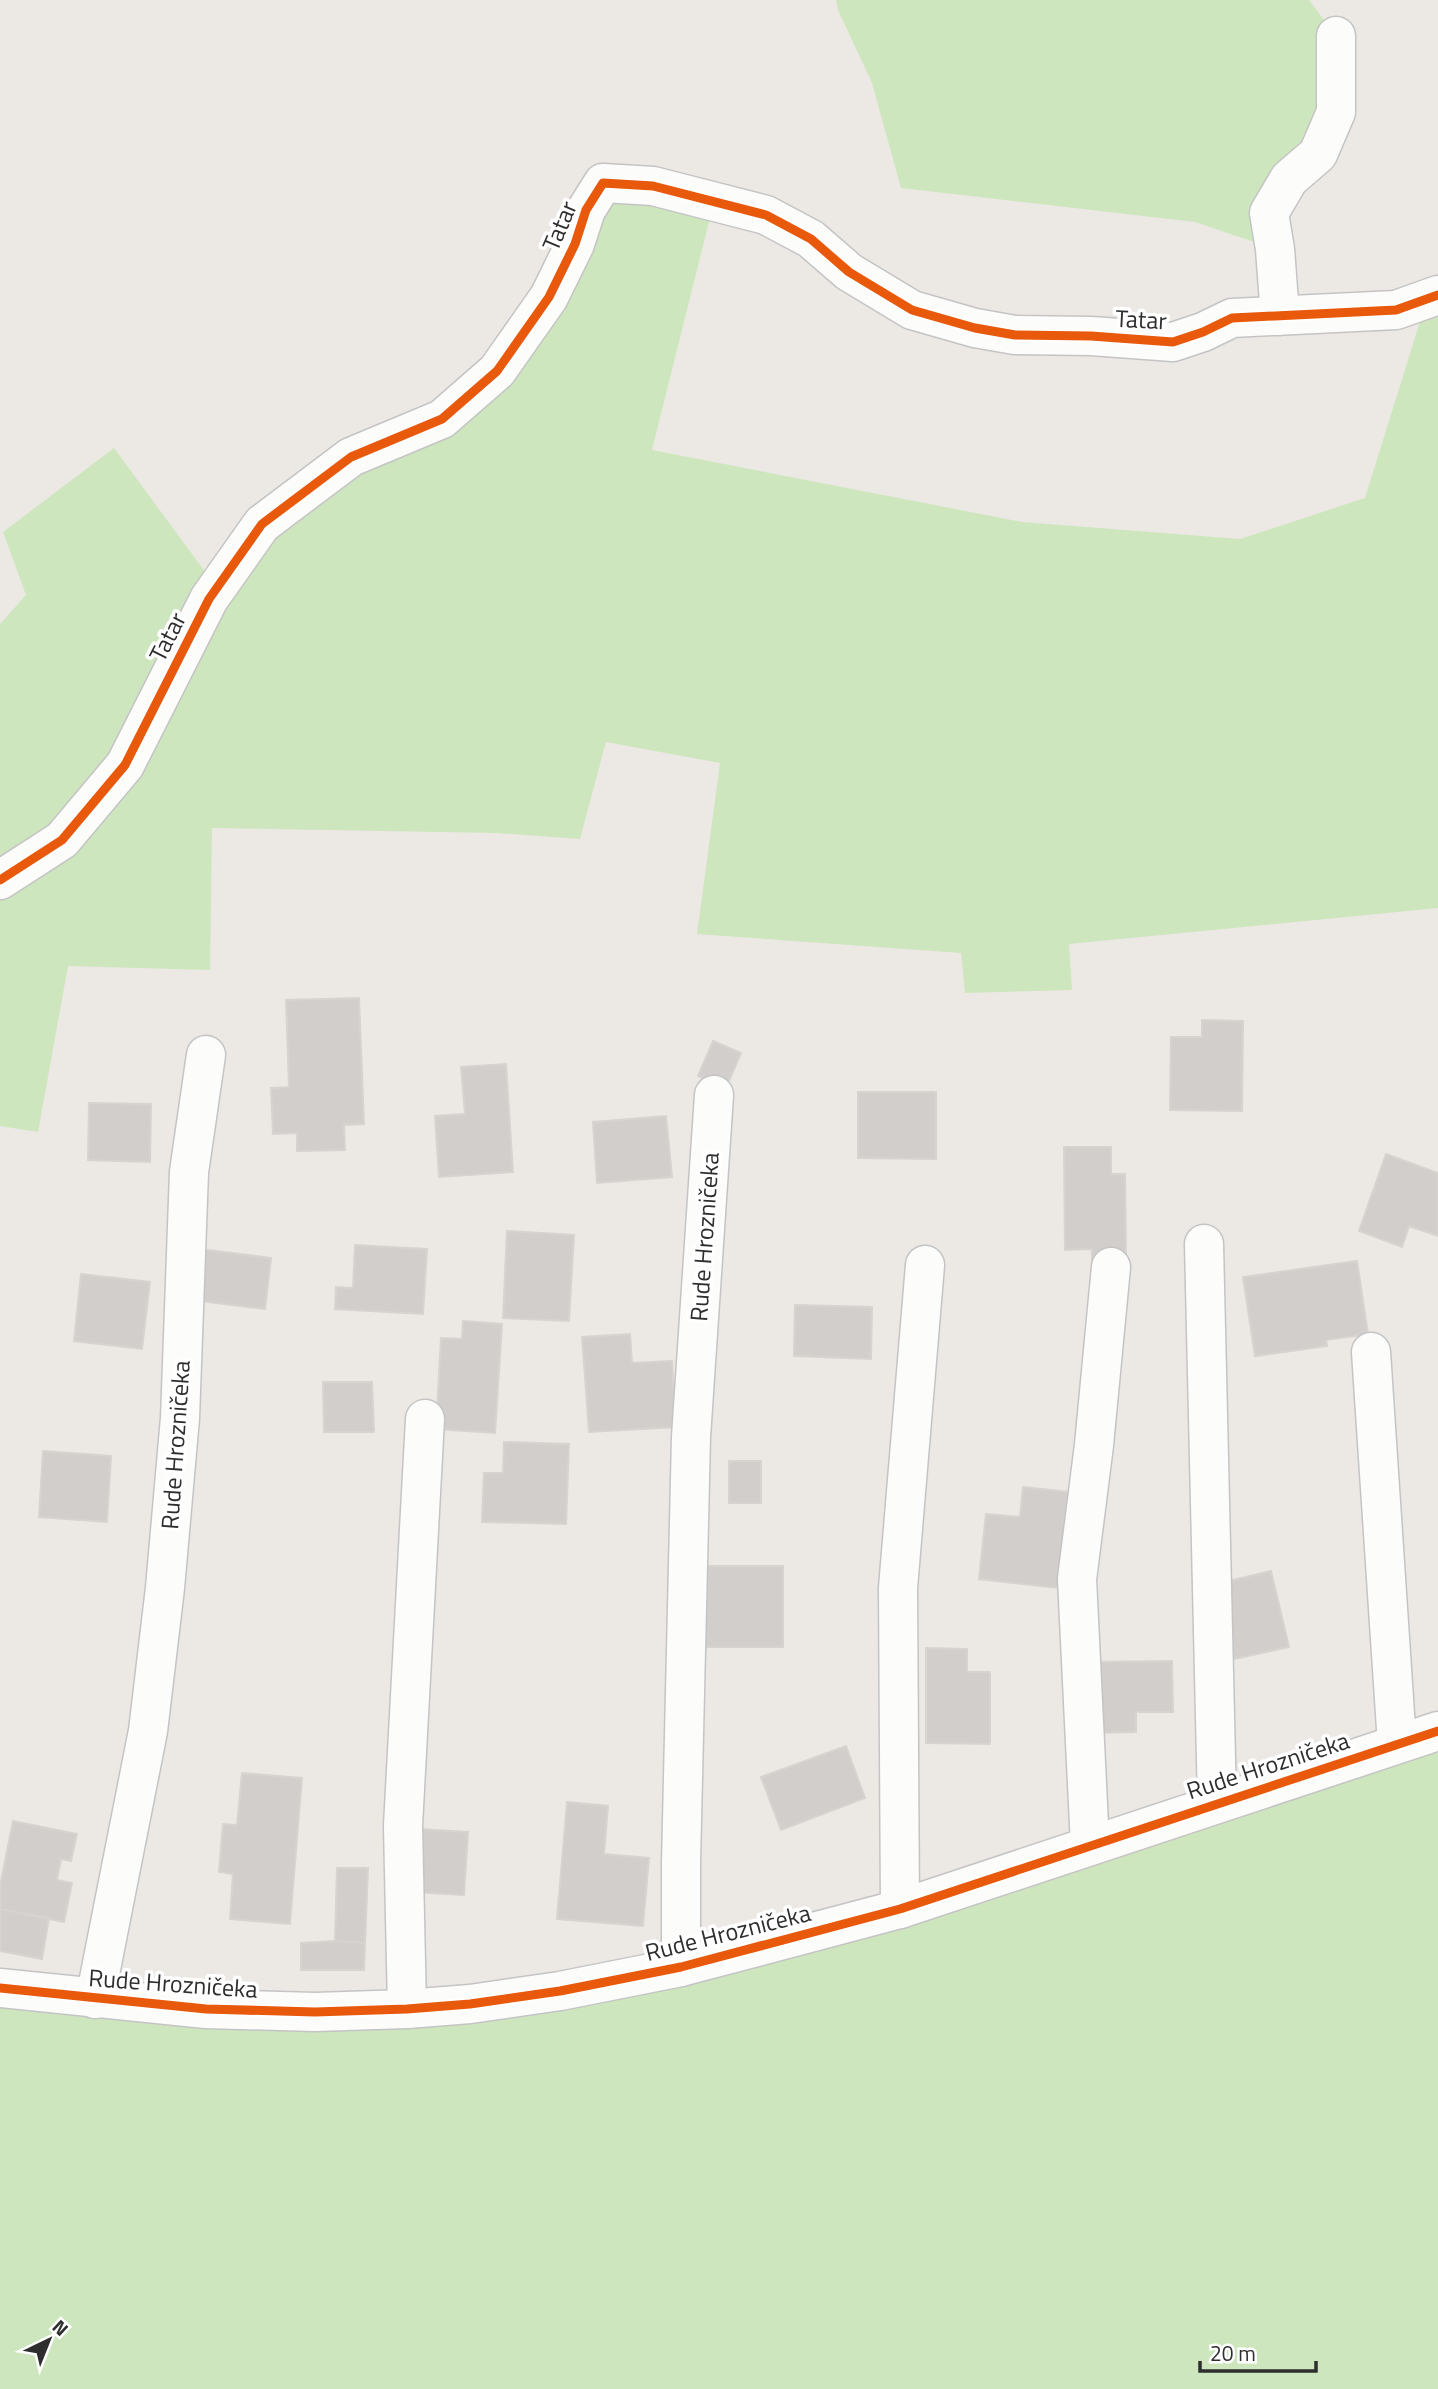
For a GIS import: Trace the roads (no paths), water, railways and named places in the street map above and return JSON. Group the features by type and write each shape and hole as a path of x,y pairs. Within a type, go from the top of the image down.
{"street":[{"path":"1280,316 1275,249 1269,213 1289,179 1318,154 1336,113 1336,36"},
{"name":"Tatar","path":"0,880 62,840 125,765 209,599 262,524 351,457 442,419 497,372 550,298 575,244 586,210 603,183 653,186 766,215 811,239 849,272 912,310 975,328 1015,335 1091,336 1173,342 1233,318 1396,310 1438,295"},
{"name":"Rude Hrozničeka","path":"95,1999 152,1705 180,1418 189,1172 206,1055"},
{"name":"Rude Hrozničeka","path":"681,1967 691,1437 714,1095"},
{"name":"Rude Hrozničeka","path":"1204,1244 1217,1803"},
{"path":"901,1909 898,1588 925,1265"},
{"path":"1090,1846 1077,1579 1094,1445 1111,1267"},
{"path":"1371,1352 1397,1744"},
{"path":"407,2009 403,1826 425,1419"},
{"name":"Rude Hrozničeka","path":"0,1988 206,2009 315,2012 471,2004 560,1991 681,1967 901,1909 1438,1731"}]}
